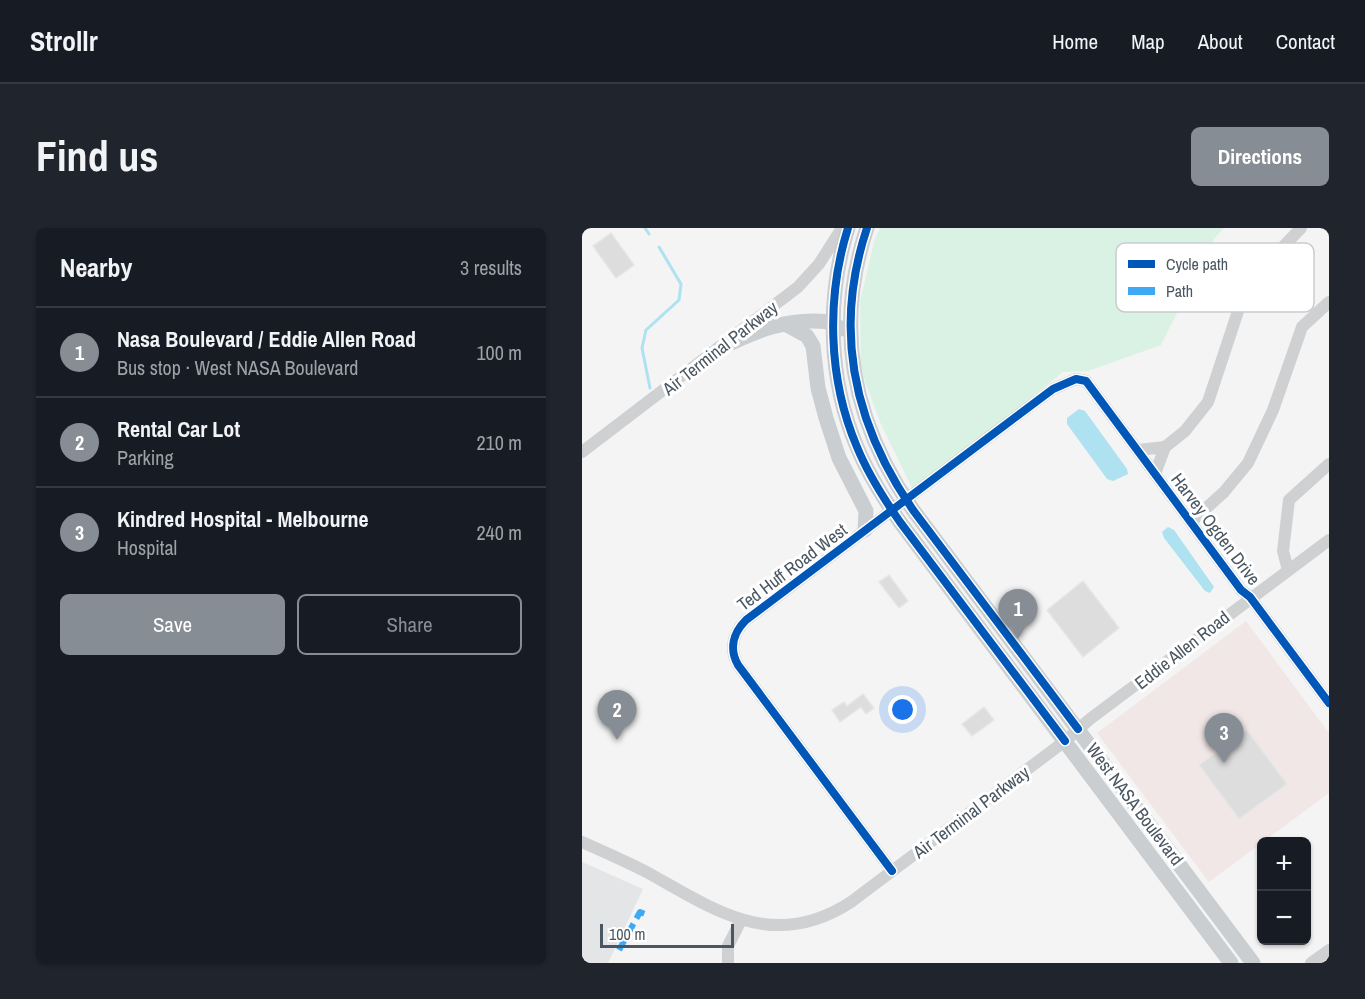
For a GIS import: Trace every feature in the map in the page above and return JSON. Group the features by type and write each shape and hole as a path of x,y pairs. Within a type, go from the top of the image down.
{"main road":[{"name":"West NASA Boulevard","path":"848,228 836,280 833,323 836,370 849,424 865,465 891,510 1231,963"},
{"name":"West NASA Boulevard","path":"867,228 856,269 852,297 851,338 855,378 875,446 906,499 1253,963"},
{"path":"719,349 751,333 785,324 809,321 833,323 842,332 855,378"},
{"path":"785,324 807,336 813,346 818,388 826,418 839,458 866,511 865,530"}],"street":[{"name":"Air Terminal Parkway","path":"582,452 719,349 805,280 819,264 842,228"},
{"path":"1286,243 1301,228"},
{"path":"1191,522 1224,492 1248,463 1273,410 1302,327 1329,302"},
{"path":"1155,474 1165,447 1185,431 1208,402 1238,312"},
{"name":"Harvey Ogden Drive","path":"1076,380 1086,381 1241,590 1250,597 1329,703"},
{"name":"Ted Huff Road West","path":"892,871 738,665 733,652 735,636 746,620 891,510 1053,389 1076,380"},
{"path":"1138,450 1165,447"},
{"path":"1288,570 1283,551 1289,500 1329,465"},
{"name":"Eddie Allen Road","path":"1065,741 1250,597 1329,540"},
{"name":"Air Terminal Parkway","path":"582,842 741,920 782,925 817,919 851,902 1065,741"},
{"path":"728,963 728,946 741,920"},
{"path":"1311,963 1329,950"}],"shaded area":[{"path":"1246,621 1329,733 1329,793 1270,837 1257,837 1257,846 1209,882 1097,733"},
{"path":"582,862 643,889 608,963 582,963"}],"green space":[{"path":"880,228 1224,228 1212,243 1116,243 1116,312 1178,312 1161,345 1088,371 1063,372 1005,419 912,488 880,422 861,370 860,302 875,238"}],"water":[{"path":"1079,409 1085,411 1127,469 1128,474 1113,481 1107,479 1067,424 1067,418"},
{"path":"1168,527 1174,530 1214,587 1210,593 1205,591 1164,538 1162,532"}],"building":[{"path":"611,233 634,265 616,278 593,246"},
{"path":"889,575 908,601 899,608 879,582"},
{"path":"1083,581 1119,628 1083,657 1047,610"},
{"path":"863,694 874,708 866,714 861,707 840,722 832,710 844,702 847,706"},
{"path":"984,707 994,720 972,736 962,724"},
{"path":"1247,730 1287,784 1239,819 1199,765"}],"waterway":[{"path":"645,228 649,234"},
{"path":"650,388 642,348 646,330 679,300 681,284 659,247"}],"marked path":[{"path":"619,950 640,912 645,914"}],"cycle path":[{"path":"848,228 836,282 833,338 840,394 857,447 866,467 900,522 1065,741"},
{"path":"867,228 857,266 851,303 851,339 855,375 863,409 876,444 892,477 913,510 1078,729"},
{"path":"892,871 738,665 733,647 735,636 746,620 1053,389 1076,379 1086,381 1241,590 1250,597 1329,703"}],"place":[{"name":"Nasa Boulevard / Eddie Allen Road","path":"1018,639"},
{"name":"Rental Car Lot","path":"617,740"},
{"name":"Kindred Hospital - Melbourne","path":"1224,763"}]}
